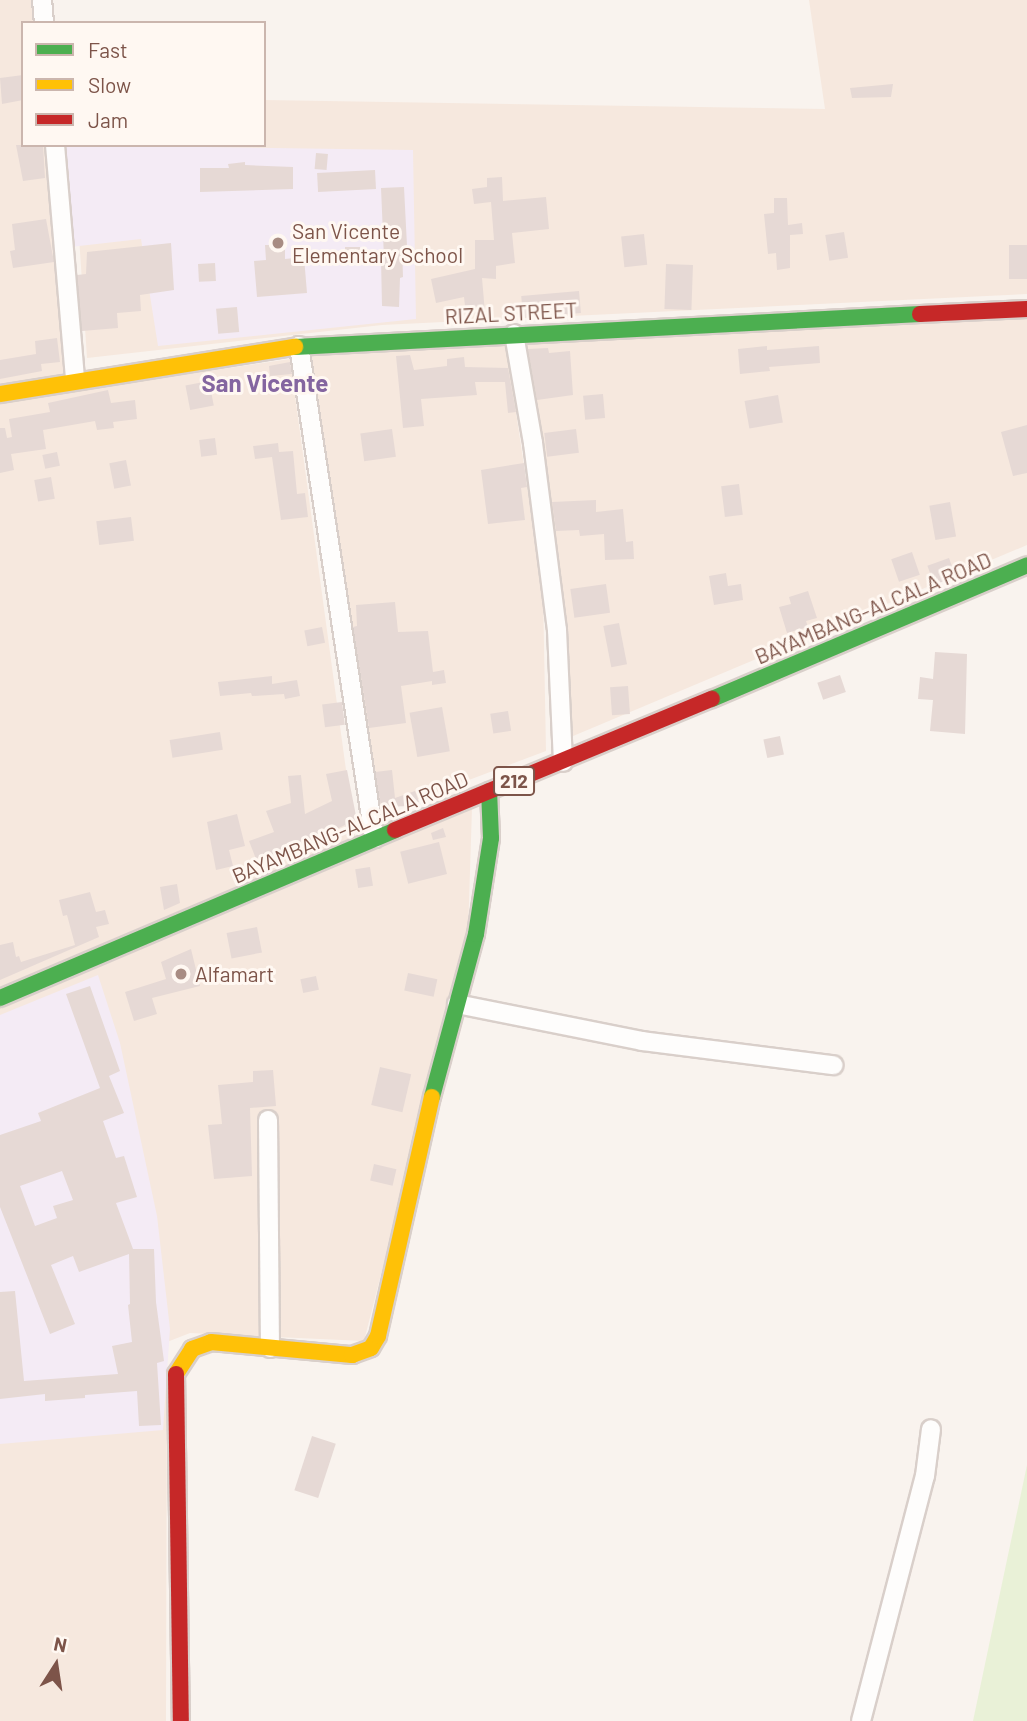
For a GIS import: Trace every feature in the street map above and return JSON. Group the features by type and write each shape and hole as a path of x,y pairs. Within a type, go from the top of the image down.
{"street":[{"path":"42,0 44,21"},
{"path":"55,147 75,380"},
{"name":"RIZAL STREET","path":"0,394 299,346 1027,309"},
{"path":"514,334 533,443 557,630 563,762"},
{"path":"299,346 374,838"},
{"name":"BAYAMBANG-ALCALA ROAD","path":"0,998 374,838 824,654 1027,565"},
{"path":"181,1721 176,1370 192,1349 211,1342 352,1355 371,1349 378,1336 418,1148 457,1004 487,877 491,838 489,792"},
{"path":"457,1004 642,1041 833,1065"},
{"path":"268,1120 270,1348"},
{"path":"861,1721 925,1476 931,1429"}],"shaded area":[{"path":"0,0 32,0 34,21 21,21 21,147 44,147 64,373 0,386"},
{"path":"809,0 1027,0 1027,294 382,325 87,358 73,147 266,147 266,100 825,109"},
{"name":"San Vicente Elementary School","path":"62,147 413,150 416,319 158,346 141,239 70,247"},
{"path":"1027,318 1027,545 566,739 521,340"},
{"path":"506,345 543,593 546,751 373,816 310,354"},
{"path":"290,359 355,836 0,990 0,402"},
{"path":"472,808 468,934 364,1341 190,1333 167,1342 166,1721 0,1721 0,1007"},
{"path":"98,975 120,1043 157,1216 170,1329 163,1430 0,1444 0,1015"}],"green space":[{"path":"1027,1465 1027,1721 973,1721"}],"building":[{"path":"21,75 21,100 2,104 0,78"},
{"path":"893,84 891,97 852,98 850,88"},
{"path":"16,145 43,147 45,178 23,181"},
{"path":"316,153 328,154 327,170 315,169"},
{"path":"245,162 245,165 293,167 293,189 200,192 200,168 229,168 228,164"},
{"path":"375,170 376,189 318,192 317,173"},
{"path":"502,177 503,201 546,197 549,229 512,233 515,263 496,266 496,279 482,278 485,313 466,315 464,297 436,303 431,279 475,269 475,240 494,240 491,202 474,204 472,189 487,187 487,178"},
{"path":"404,187 407,246 402,246 403,277 400,278 399,307 382,306 381,259 384,258 381,188"},
{"path":"774,198 787,198 788,225 802,223 803,234 790,235 790,268 777,270 776,253 768,254 764,214 774,213"},
{"path":"46,219 54,262 13,268 10,251 15,250 12,224"},
{"path":"844,232 848,258 829,261 825,235"},
{"path":"644,234 647,265 624,267 621,236"},
{"path":"171,243 174,290 140,295 141,311 117,313 118,328 82,331 77,275 86,274 87,252"},
{"path":"265,245 285,245 285,259 304,257 307,293 257,297 254,261 266,260"},
{"path":"1009,245 1027,245 1027,279 1009,279"},
{"path":"345,247 360,247 360,265 345,265"},
{"path":"215,263 216,281 199,282 198,264"},
{"path":"666,264 693,265 691,310 664,309"},
{"path":"579,291 581,313 523,318 521,296"},
{"path":"237,307 239,332 218,334 216,309"},
{"path":"57,338 60,362 41,364 42,371 0,379 0,360 36,354 35,341"},
{"path":"767,346 767,350 819,346 820,363 769,367 770,371 740,374 738,349"},
{"path":"548,348 549,353 570,351 573,395 537,400 528,349"},
{"path":"410,355 414,370 447,366 447,359 464,357 465,367 508,368 516,412 508,413 505,382 475,382 477,395 421,399 424,426 403,428 396,356"},
{"path":"290,362 292,374 270,376 269,366"},
{"path":"209,381 214,406 190,410 185,386"},
{"path":"108,390 111,403 135,400 137,419 113,422 114,428 97,430 95,421 43,430 46,449 11,454 14,470 0,473 0,428 5,428 7,438 12,437 9,419 50,412 48,403"},
{"path":"603,394 605,418 585,420 583,396"},
{"path":"778,395 783,423 749,428 745,401"},
{"path":"1027,425 1027,473 1013,476 1001,432"},
{"path":"392,429 396,457 364,461 360,433"},
{"path":"576,429 579,453 547,457 544,433"},
{"path":"215,438 217,455 201,457 199,440"},
{"path":"278,443 279,452 293,451 297,494 305,493 308,517 281,520 272,457 255,459 253,446"},
{"path":"57,452 60,466 45,469 42,455"},
{"path":"126,460 131,486 114,489 109,463"},
{"path":"524,463 527,487 521,488 525,520 488,524 481,470"},
{"path":"51,477 55,499 38,502 34,480"},
{"path":"739,484 743,515 725,517 721,486"},
{"path":"596,500 596,512 623,509 626,542 633,541 634,559 605,560 604,534 580,536 579,530 556,531 552,502"},
{"path":"950,502 956,536 935,540 929,506"},
{"path":"131,517 134,541 99,545 96,521"},
{"path":"912,552 920,575 899,582 891,559"},
{"path":"949,558 956,577 934,585 927,566"},
{"path":"726,573 728,586 741,584 743,600 714,605 709,576"},
{"path":"606,584 610,613 574,618 570,589"},
{"path":"808,591 817,618 806,621 808,627 787,633 779,607 791,604 789,597"},
{"path":"395,602 398,632 428,631 433,672 444,670 446,683 432,685 432,681 401,686 406,723 369,728 353,627 357,626 356,605"},
{"path":"619,623 627,664 611,667 603,626"},
{"path":"322,627 325,643 307,646 304,630"},
{"path":"935,652 967,654 965,734 930,731 933,700 918,699 920,677 933,679"},
{"path":"840,675 846,692 823,700 817,683"},
{"path":"272,676 272,684 297,680 300,696 285,699 284,694 252,696 251,693 220,696 218,682"},
{"path":"628,686 630,714 612,715 610,687"},
{"path":"342,702 345,725 325,727 322,704"},
{"path":"442,707 450,751 417,757 410,713"},
{"path":"508,711 511,731 493,734 490,714"},
{"path":"220,732 223,750 172,758 170,740"},
{"path":"780,736 784,755 767,758 763,740"},
{"path":"347,770 358,826 346,831 345,825 299,847 256,859 249,841 274,832 266,811 291,803 288,776 301,775 305,814 332,801 326,774"},
{"path":"392,770 395,798 415,791 419,802 409,806 381,807 375,772"},
{"path":"237,814 245,846 229,850 233,866 216,870 207,822"},
{"path":"443,828 446,837 433,840 431,833"},
{"path":"439,842 447,874 408,884 400,852"},
{"path":"370,867 373,886 358,888 355,869"},
{"path":"177,884 180,903 164,910 160,887"},
{"path":"90,892 96,912 105,910 109,924 96,927 99,937 0,980 0,945 13,942 16,957 19,956 21,962 75,945 67,915 63,916 59,900"},
{"path":"257,927 262,953 232,958 227,933"},
{"path":"191,949 200,986 152,998 157,1014 134,1021 125,992 166,979 161,962"},
{"path":"408,973 437,979 434,997 404,991"},
{"path":"316,976 319,990 303,993 300,979"},
{"path":"90,986 120,1071 109,1076 124,1113 103,1121 116,1158 124,1156 137,1197 116,1203 133,1249 154,1249 156,1302 164,1361 157,1363 161,1425 139,1426 137,1391 45,1401 45,1394 0,1399 0,1292 15,1291 24,1381 118,1374 112,1346 132,1342 128,1305 129,1254 79,1272 73,1256 51,1265 75,1324 50,1334 0,1207 0,1135 41,1121 38,1113 100,1088 66,994","holes":["62,1171 73,1200 53,1206 57,1218 35,1226 20,1186"]},
{"path":"380,1067 411,1074 402,1112 371,1105"},
{"path":"273,1070 276,1106 250,1108 252,1176 214,1179 208,1125 222,1124 218,1085 253,1082 253,1071"},
{"path":"374,1164 396,1169 393,1186 370,1181"},
{"path":"312,1436 336,1444 318,1498 294,1490"}],"traffic: fast":[{"path":"295,347 920,314"},
{"path":"712,699 1027,565"},
{"path":"432,1097 476,934 491,838 489,791"},
{"path":"0,998 395,830"}],"traffic: slow":[{"path":"0,394 295,347"},
{"path":"176,1374 192,1349 211,1342 352,1355 371,1348 378,1336 432,1097"}],"traffic: jam":[{"path":"920,314 1027,309"},
{"path":"395,830 712,699"},
{"path":"176,1374 181,1721"}],"place":[{"name":"San Vicente Elementary School","path":"278,243"},
{"name":"Alfamart","path":"181,974"}],"district":[{"name":"San Vicente","path":"265,383"}]}
